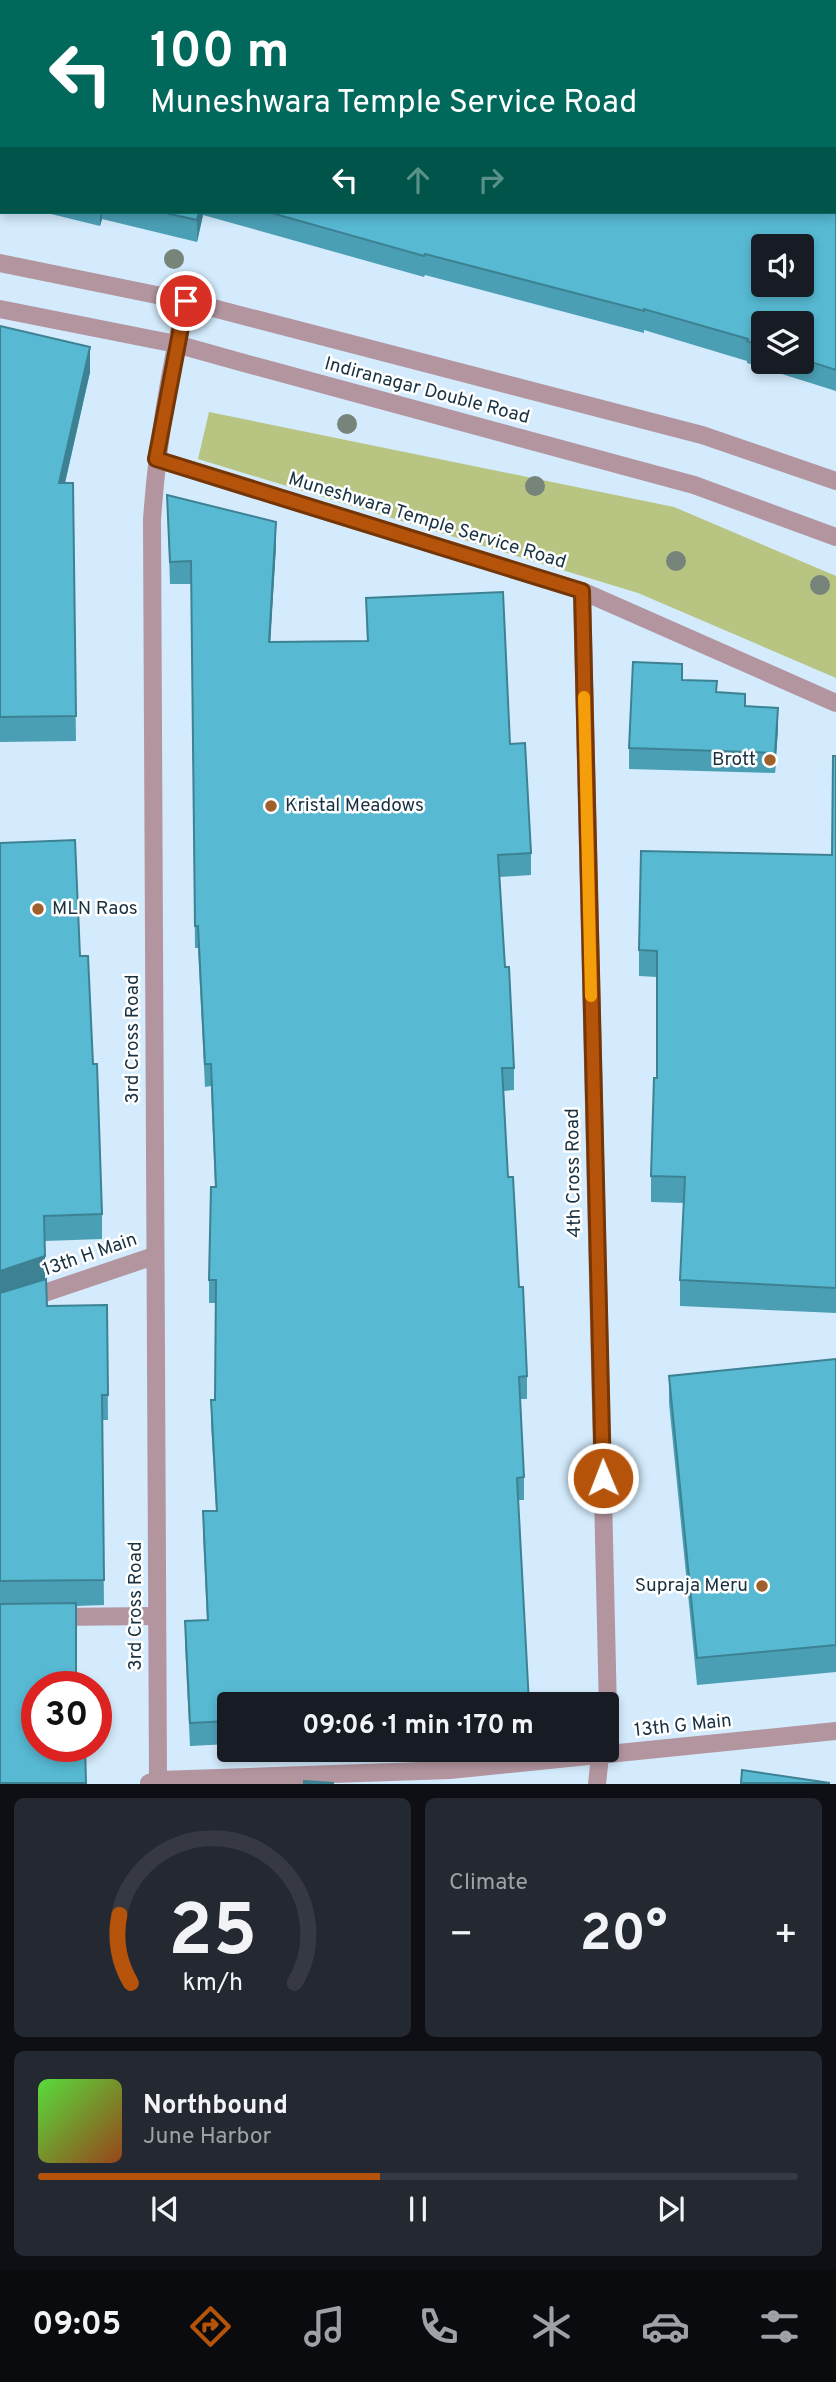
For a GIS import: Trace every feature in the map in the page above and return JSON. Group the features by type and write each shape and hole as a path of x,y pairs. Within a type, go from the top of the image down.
{"street":[{"name":"Indiranagar Double Road","path":"0,263 186,301 702,435 836,481"},
{"name":"3rd Cross Road","path":"153,1782 157,1616 152,520 156,459 186,301"},
{"name":"Indiranagar Double Road","path":"0,309 176,344 694,485 836,537"},
{"name":"Muneshwara Temple Service Road","path":"156,459 582,591 836,703"},
{"name":"4th Cross Road","path":"582,591 603,1692"},
{"name":"13th H Main","path":"0,1308 154,1256"},
{"path":"39,1618 157,1616"},
{"name":"13th G Main","path":"619,1753 836,1731"},
{"name":"13th G Main","path":"153,1782 449,1777 555,1762"},
{"name":"4th Cross Road","path":"597,1783 602,1762"}],"green space":[{"path":"209,412 674,507 836,576 836,678 638,593 198,459"}],"building":[{"path":"170,214 198,214 197,220"},
{"path":"275,214 836,214 836,370 814,363 814,311 751,311 751,342 748,339 644,309 425,254 424,256"},
{"path":"0,326 90,347 59,483 73,483 76,716 0,717"},
{"path":"167,495 276,522 269,642 368,641 366,598 503,592 510,744 525,743 531,853 498,855 505,967 509,967 514,1068 502,1068 508,1177 513,1177 519,1287 523,1287 527,1376 519,1377 524,1477 517,1478 528,1692 217,1692 217,1722 190,1723 185,1621 208,1620 203,1511 217,1511 211,1400 215,1400 216,1280 209,1280 211,1187 216,1187 211,1064 205,1064 198,926 195,926 191,561 170,562"},
{"path":"633,662 682,664 682,680 717,681 716,692 745,694 745,706 778,708 775,753 629,748"},
{"path":"833,756 836,756 836,1288 680,1280 685,1177 651,1176 654,1078 657,1078 657,951 639,950 641,851 832,855"},
{"path":"75,840 80,956 88,956 93,1064 97,1064 102,1214 44,1216 45,1256 0,1271 0,843"},
{"path":"46,1279 47,1306 107,1305 108,1395 102,1395 104,1580 0,1581 0,1293"},
{"path":"836,1359 836,1645 697,1658 669,1376"},
{"path":"76,1603 76,1671 21,1671 21,1762 85,1762 86,1783 0,1783 0,1604"},
{"path":"742,1770 830,1783 741,1783"}],"slow traffic":[{"path":"584,697 591,996"}],"place":[{"name":"Brott","path":"770,760"},
{"name":"Kristal Meadows","path":"271,806"},
{"name":"MLN Raos","path":"38,909"},
{"name":"Supraja Meru","path":"762,1586"}],"route":[{"path":"186,301 156,459 582,591 603,1478"}]}
